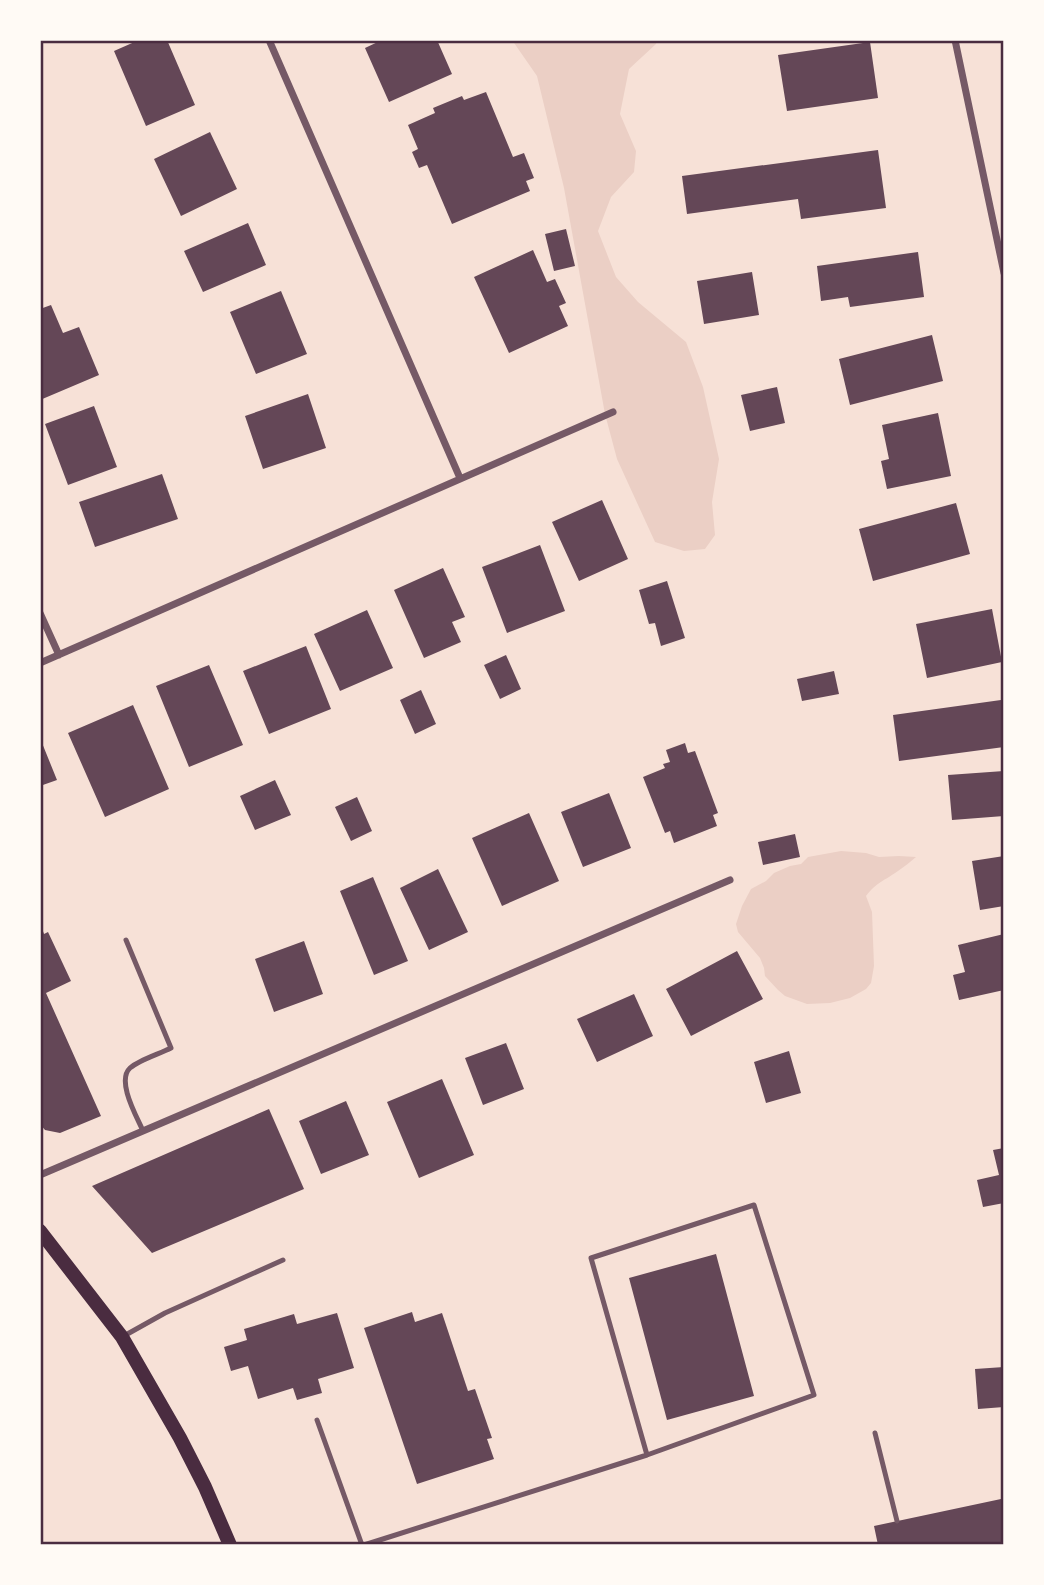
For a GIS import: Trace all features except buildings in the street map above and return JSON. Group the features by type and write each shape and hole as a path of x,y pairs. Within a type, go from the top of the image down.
{"main road":[{"path":"40,1231 122,1337 180,1438 230,1545"}],"street":[{"path":"269,40 460,478"},
{"path":"955,40 1004,272"},
{"path":"40,663 613,412"},
{"path":"40,613 59,655"},
{"path":"40,1175 730,880"}],"lane":[{"path":"126,940 171,1048 138,1063 126,1073 127,1090 144,1131"},
{"path":"317,1420 363,1545 646,1455 814,1395 754,1205 591,1258 646,1455"},
{"path":"122,1337 165,1313 283,1260"},
{"path":"875,1433 897,1521"}],"shaded area":[{"path":"512,40 657,40 629,69 620,114 636,151 634,172 611,197 598,231 616,277 638,302 686,342 703,387 719,459 712,502 715,535 705,549 684,551 655,542 617,459 605,414 564,188 537,76"},
{"path":"841,851 879,857 916,857 866,896 872,912 874,966 871,983 850,998 830,1003 807,1004 785,996 765,976 760,958 738,932 736,924 751,889 774,873 801,864 808,857"}]}
